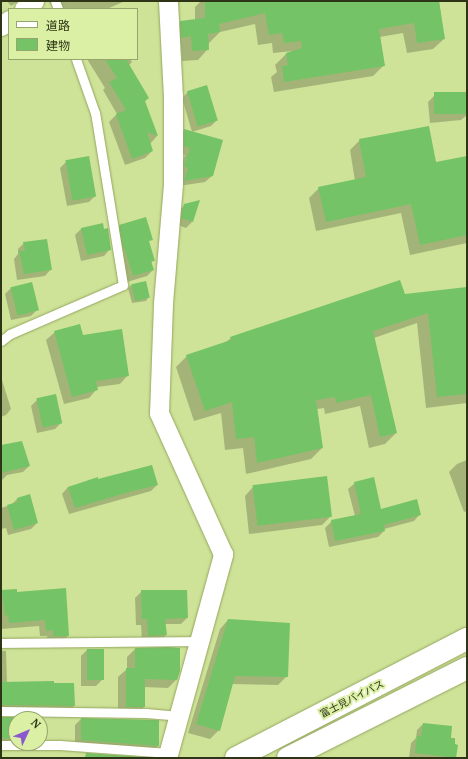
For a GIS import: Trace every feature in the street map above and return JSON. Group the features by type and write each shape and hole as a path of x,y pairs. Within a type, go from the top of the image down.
{"highway":[{"name":"富士見バイパス","path":"236,758 467,639"},
{"path":"288,758 467,668"}],"street":[{"path":"25,8 34,1"},
{"path":"168,1 173,97 173,183 163,303 159,413 223,554 168,755"}],"lane":[{"path":"1,341 10,334 123,285 95,112 76,60"},
{"path":"1,644 199,641"},
{"path":"1,711 146,713 179,716"},
{"path":"1,744 60,746 168,755"}],"building":[{"path":"205,1 439,1 445,39 417,43 414,23 379,29 385,66 284,82 282,66 288,65 286,53 302,48 301,41 284,43 282,33 269,35 265,13 219,24 220,32 208,34 209,50 192,51 191,36 181,38 180,21 205,18"},
{"path":"106,60 127,60 149,98 145,101 158,136 147,132 153,151 132,159 116,114 126,110 109,82 117,78"},
{"path":"207,85 218,120 198,127 187,91"},
{"path":"434,92 467,92 467,114 434,114"},
{"path":"429,126 436,162 467,156 467,235 420,245 411,204 326,222 318,187 366,177 359,139"},
{"path":"184,129 223,140 213,176 184,181 188,168 184,166 190,148 184,146"},
{"path":"89,156 96,196 72,201 65,160"},
{"path":"200,200 193,222 181,218 184,204"},
{"path":"146,217 153,240 149,241 155,261 151,261 154,270 133,276 123,247 119,225"},
{"path":"103,223 104,229 108,228 111,250 87,255 81,228"},
{"path":"47,239 52,270 24,274 19,251 25,251 23,242"},
{"path":"400,280 405,294 467,287 467,394 437,397 428,313 373,331 397,433 380,437 371,395 336,403 335,397 316,400 323,448 257,463 254,437 236,439 232,402 205,411 186,355 231,340 230,337"},
{"path":"146,281 150,298 135,301 131,284"},
{"path":"32,282 39,310 18,315 11,287"},
{"path":"80,324 83,335 122,329 129,376 96,381 98,390 72,397 54,331"},
{"path":"56,394 62,423 43,428 36,398"},
{"path":"22,441 30,466 1,473 1,445"},
{"path":"152,465 158,485 75,508 68,487 98,477 98,479"},
{"path":"327,476 332,517 258,526 253,485"},
{"path":"374,477 381,509 417,499 421,515 384,525 385,531 335,541 331,520 361,514 354,482"},
{"path":"30,494 38,523 14,530 7,505 18,502 17,498"},
{"path":"66,588 69,636 53,636 53,630 46,631 45,620 9,623 8,615 5,616 2,590 17,589 17,592"},
{"path":"141,590 187,590 188,618 165,619 167,635 148,636 147,619 142,619"},
{"path":"228,619 290,623 288,677 235,676 220,731 196,724"},
{"path":"135,648 180,648 180,671 177,680 145,679 145,707 126,707 126,668 135,668"},
{"path":"87,649 104,649 104,680 87,680"},
{"path":"54,681 54,683 74,683 75,706 1,705 1,682"},
{"path":"1,717 8,717 8,738 1,738"},
{"path":"81,718 159,720 159,746 81,740"},
{"path":"423,723 452,726 451,738 455,738 455,744 458,745 456,758 415,753 417,736 421,736"},
{"path":"86,753 145,757 145,758 85,758"}]}
